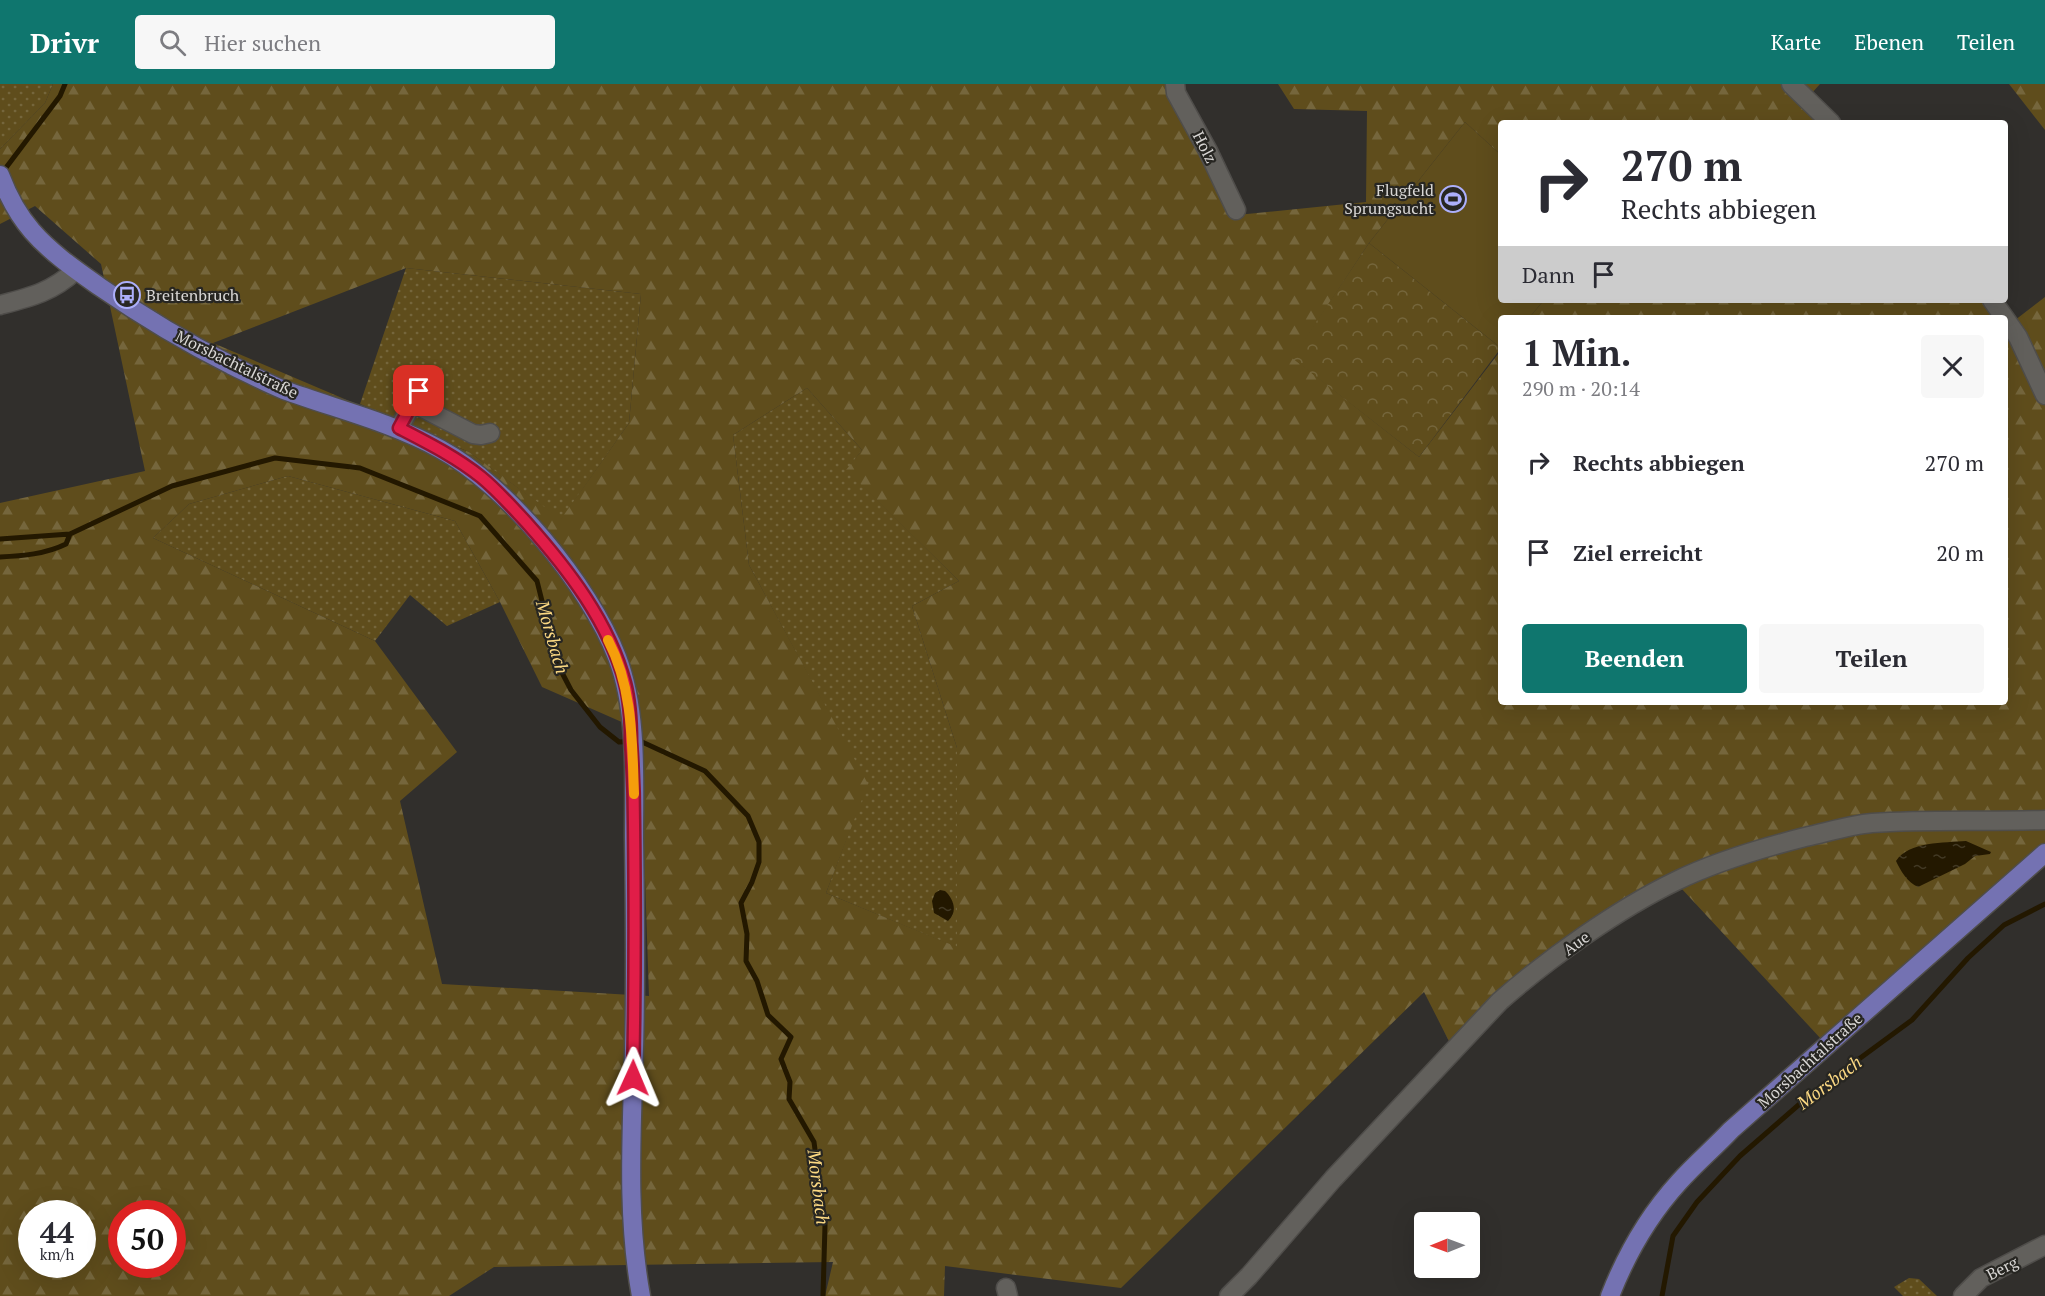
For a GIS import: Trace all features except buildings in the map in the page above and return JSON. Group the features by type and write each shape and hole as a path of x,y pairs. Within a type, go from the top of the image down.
{"main road":[{"name":"Morsbachtalstraße","path":"0,175 10,201 33,233 76,270 169,332 280,388 399,428 444,451 483,478 522,518 569,574 597,616 616,655 626,684 631,729 635,986 631,1180 634,1247 641,1296"},
{"name":"Morsbachtalstraße","path":"1610,1296 1644,1228 1694,1166 2045,853"}],"street":[{"name":"Holz","path":"1174,84 1176,93 1208,151 1236,210"},
{"path":"1791,84 1829,120"},
{"path":"0,304 42,294 61,283 76,270"},
{"path":"2008,322 2018,336 2045,395"},
{"path":"399,428 416,397 473,434 490,433"},
{"name":"Aue","path":"1229,1296 1333,1179 1500,1001 1524,980 1576,943 1641,901 1676,881 1717,864 1760,849 1844,828 1871,824 2045,819"},
{"name":"Berg","path":"1963,1296 1981,1278 2045,1245"}],"green space":[{"path":"0,84 53,84 45,103 0,149"},
{"path":"53,84 1175,84 1237,215 1366,202 1367,111 1294,109 1278,84 1820,84 1802,104 1818,120 1498,120 1498,152 1465,122 1369,243 1293,358 1419,457 1498,354 1498,705 2008,705 2008,325 2045,297 2045,845 1822,1040 1681,888 1591,928 1453,1049 1424,992 1121,1288 945,1266 944,1296 825,1296 833,1262 494,1267 449,1296 0,1296 0,503 145,471 101,264 35,206 0,224 0,149 45,103","holes":["406,268 641,294 629,423 561,519 469,452 213,343","807,388 862,450 846,470 959,581 912,606 957,748 957,947 826,893 868,784 749,565 733,435","288,476 455,521 500,602 542,687 640,730 649,996 442,984 400,801 457,752 375,641 153,538 189,504"]},
{"path":"2009,84 2045,84 2045,130"},
{"name":"Flugfeld Sprungsucht","path":"1465,122 1498,152 1498,303 1542,303 1532,315 1498,315 1498,346 1369,243"},
{"path":"1369,243 1498,346 1498,352 1419,457 1292,358"},
{"path":"406,268 641,294 629,423 561,520 469,452 360,404"},
{"path":"1542,303 1987,303 1996,315 1532,315"},
{"path":"807,388 862,450 847,470 959,581 912,606 957,748 958,948 826,893 867,784 749,565 733,435"},
{"path":"288,476 455,521 500,602 447,626 410,595 375,641 153,538 189,504"},
{"path":"1909,1278 1919,1279 1937,1296 1903,1296 1894,1287"}],"water":[{"path":"1966,841 1991,852 1975,856 1965,864 1918,887 1902,872 1896,861 1902,854 1918,846"},
{"path":"940,890 945,891 953,902 953,914 948,921 934,913 932,901 935,893"}],"waterway":[{"name":"Morsbach","path":"2,173 60,96 65,84"},
{"name":"Morsbach","path":"0,539 70,534 172,486 275,458 360,468 480,516 537,581 558,665 571,690 600,727 619,742 640,741 705,771 748,816 759,842 759,862 741,903 747,934 746,961 757,981 768,1015 791,1037 781,1059 790,1082 789,1099 814,1142 825,1225 823,1296"},
{"path":"0,557 50,550 66,544 70,534"},
{"name":"Morsbach","path":"1662,1296 1673,1236 1697,1202 1740,1156 1810,1095 1912,1020 1968,958 2004,925 2045,904"}],"slow traffic":[{"path":"608,640 626,684 630,710 634,794"}],"place":[{"name":"Flugfeld Sprungsucht","path":"1453,199"},
{"name":"Breitenbruch","path":"127,295"}],"route":[{"path":"419,391 399,428 444,451 483,478 543,541 575,582 597,616 616,655 626,684 630,710 634,800 633,1078"}]}
